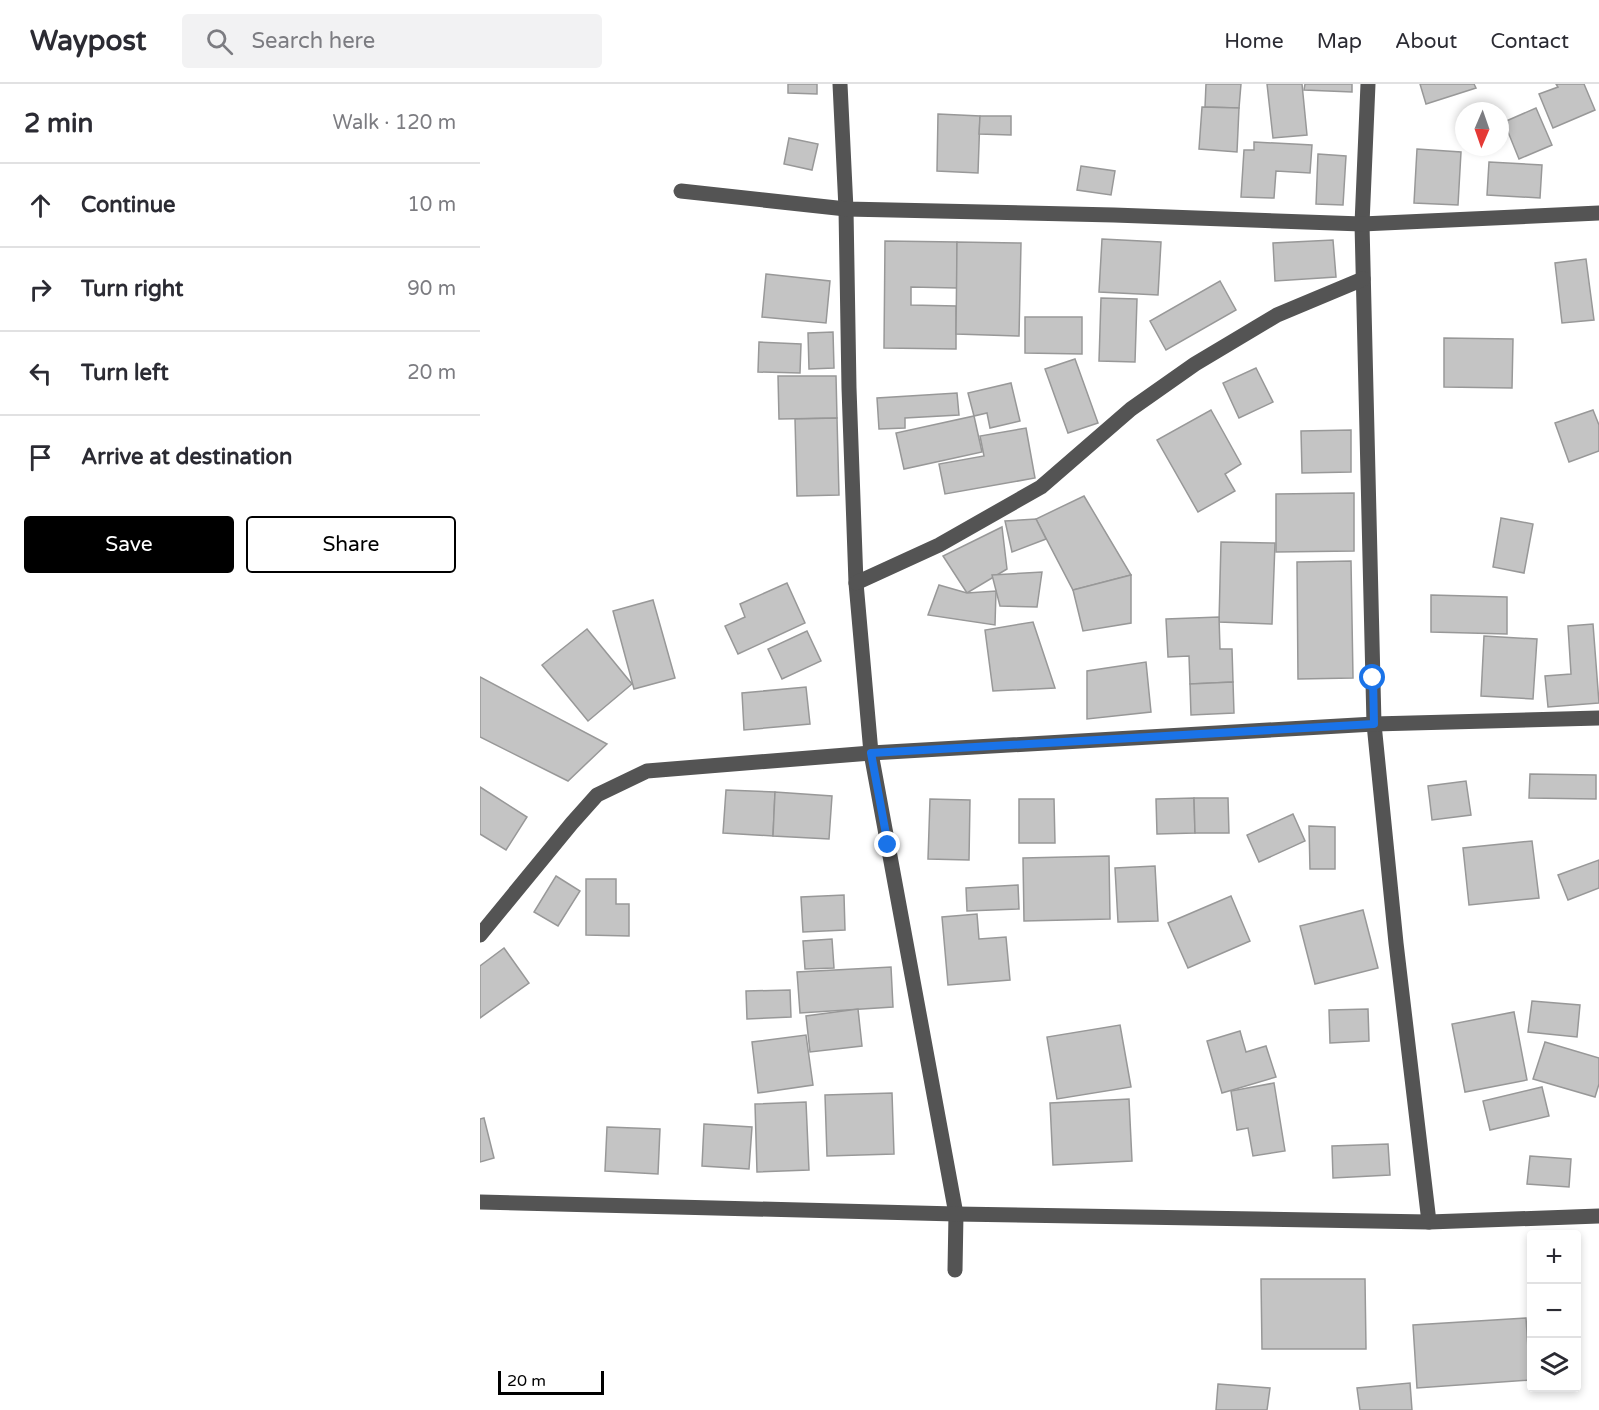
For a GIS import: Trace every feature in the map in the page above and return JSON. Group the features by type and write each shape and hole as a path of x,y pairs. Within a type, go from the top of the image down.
{"street":[{"path":"840,84 846,209 856,583 871,753 956,1214 955,1270"},
{"path":"1368,84 1362,224 1374,724 1396,943 1429,1222"},
{"path":"681,191 846,209 1362,224 1599,213"},
{"path":"856,583 939,545 1041,486 1131,409 1195,364 1277,315 1363,279"},
{"path":"480,935 597,795 647,771 871,753 1374,724 1599,718"},
{"path":"480,1202 956,1214 1429,1222 1599,1216"}],"building":[{"path":"788,84 817,84 817,94 788,93"},
{"path":"1206,84 1241,84 1239,108 1205,107"},
{"path":"1267,84 1302,84 1307,135 1273,138"},
{"path":"1305,84 1352,84 1352,92 1304,90"},
{"path":"1420,84 1474,84 1476,88 1426,104"},
{"path":"1556,84 1584,84 1595,110 1553,128 1539,94 1558,87"},
{"path":"1202,107 1239,108 1237,152 1199,149"},
{"path":"1536,108 1552,145 1519,159 1509,134 1509,120"},
{"path":"938,114 980,116 978,173 937,171"},
{"path":"980,116 1011,116 1011,135 979,134"},
{"path":"789,138 818,144 812,170 784,164"},
{"path":"1254,142 1312,145 1310,173 1276,171 1274,198 1241,197 1244,150 1254,150"},
{"path":"1417,149 1455,152 1455,156 1461,156 1458,205 1414,203"},
{"path":"1318,154 1346,156 1343,205 1316,204"},
{"path":"1489,162 1542,165 1540,198 1487,195"},
{"path":"1081,166 1115,171 1111,195 1077,190"},
{"path":"1102,239 1161,242 1158,295 1099,292"},
{"path":"1333,240 1336,277 1275,281 1273,243"},
{"path":"885,241 957,242 957,288 911,287 911,305 956,306 956,349 884,348"},
{"path":"957,242 1021,243 1019,336 956,334"},
{"path":"1586,259 1594,320 1562,323 1555,263"},
{"path":"766,274 830,281 826,323 762,317"},
{"path":"1220,281 1236,310 1166,350 1150,321"},
{"path":"1101,298 1137,299 1135,362 1099,361"},
{"path":"1025,317 1082,317 1082,354 1025,353"},
{"path":"833,332 834,368 809,369 808,333"},
{"path":"1444,338 1513,339 1512,388 1444,387"},
{"path":"759,342 801,344 800,373 758,372"},
{"path":"1075,359 1098,423 1068,433 1045,369"},
{"path":"1256,368 1273,402 1239,418 1223,383"},
{"path":"778,376 836,376 837,418 779,419"},
{"path":"1011,383 1020,421 990,428 987,413 974,416 968,393"},
{"path":"957,393 959,415 905,418 905,428 879,429 877,398"},
{"path":"1211,410 1241,464 1225,474 1235,491 1198,512 1157,440"},
{"path":"1593,410 1599,425 1599,451 1569,462 1555,423"},
{"path":"974,416 982,452 904,469 896,433"},
{"path":"837,418 839,495 797,496 795,419"},
{"path":"1026,428 1035,478 945,494 939,464 984,456 980,436"},
{"path":"1351,430 1351,472 1302,473 1301,431"},
{"path":"1354,493 1354,551 1276,552 1276,494"},
{"path":"1084,496 1131,575 1073,590 1036,519"},
{"path":"1501,518 1533,524 1524,573 1493,567"},
{"path":"1036,519 1046,539 1012,552 1005,521"},
{"path":"1002,527 1007,569 967,593 943,556"},
{"path":"1221,542 1275,543 1272,624 1219,622"},
{"path":"1351,561 1353,678 1298,679 1297,562"},
{"path":"1042,572 1037,607 1000,606 992,575"},
{"path":"1131,575 1131,623 1083,631 1073,590"},
{"path":"787,583 805,623 738,654 725,626 745,617 740,604"},
{"path":"939,585 967,593 996,591 995,625 928,615"},
{"path":"1431,595 1507,597 1507,634 1431,632"},
{"path":"653,600 675,678 634,689 613,611"},
{"path":"1219,617 1220,649 1232,649 1233,682 1190,684 1189,656 1168,657 1166,619"},
{"path":"1033,622 1055,688 993,691 985,630"},
{"path":"1593,624 1599,703 1548,707 1545,676 1571,674 1568,626"},
{"path":"587,629 632,684 588,721 542,665"},
{"path":"807,631 821,661 782,679 768,649"},
{"path":"1484,636 1537,639 1533,699 1481,696"},
{"path":"1146,662 1151,712 1087,719 1087,671"},
{"path":"480,677 607,744 568,781 480,737"},
{"path":"1233,682 1234,713 1191,715 1190,684"},
{"path":"806,687 810,724 744,730 742,693"},
{"path":"1530,774 1596,775 1596,799 1529,798"},
{"path":"1466,781 1471,815 1432,820 1428,786"},
{"path":"480,787 527,817 506,850 480,834"},
{"path":"726,790 775,792 773,836 723,833"},
{"path":"775,792 832,796 829,839 773,836"},
{"path":"1194,798 1195,833 1157,834 1156,799"},
{"path":"1194,798 1228,798 1229,833 1195,833"},
{"path":"930,799 970,800 969,860 928,859"},
{"path":"1019,799 1054,799 1055,843 1019,843"},
{"path":"1293,814 1305,841 1259,862 1247,835"},
{"path":"1309,826 1335,827 1335,869 1310,869"},
{"path":"1532,841 1539,898 1469,905 1463,848"},
{"path":"1109,856 1110,919 1024,921 1023,858"},
{"path":"1599,860 1599,888 1568,900 1558,875"},
{"path":"1155,866 1158,921 1118,922 1115,868"},
{"path":"556,876 580,891 558,926 534,912"},
{"path":"586,879 616,879 616,904 629,904 629,936 586,935"},
{"path":"1018,885 1019,909 967,911 966,888"},
{"path":"844,895 845,930 803,932 801,897"},
{"path":"1231,896 1250,941 1188,968 1168,923"},
{"path":"1363,910 1378,968 1315,984 1300,926"},
{"path":"977,914 979,939 1006,937 1010,980 948,985 942,917"},
{"path":"832,939 834,968 805,969 803,941"},
{"path":"504,948 529,983 480,1018 480,966"},
{"path":"891,967 893,1007 800,1013 797,972"},
{"path":"790,990 791,1017 747,1019 746,991"},
{"path":"1532,1001 1580,1005 1577,1037 1528,1032"},
{"path":"858,1009 862,1046 810,1052 806,1016"},
{"path":"1368,1009 1369,1041 1330,1043 1329,1010"},
{"path":"1514,1012 1527,1080 1465,1092 1452,1024"},
{"path":"1120,1025 1131,1087 1057,1099 1047,1037"},
{"path":"1240,1031 1246,1052 1266,1046 1276,1077 1222,1093 1207,1041"},
{"path":"806,1035 813,1085 758,1093 752,1042"},
{"path":"1545,1042 1599,1058 1599,1084 1595,1097 1533,1079"},
{"path":"1274,1083 1285,1151 1253,1156 1248,1128 1237,1130 1231,1091"},
{"path":"1542,1087 1549,1116 1490,1130 1483,1101"},
{"path":"892,1093 894,1154 827,1156 825,1095"},
{"path":"1129,1099 1132,1161 1053,1165 1050,1103"},
{"path":"806,1102 809,1170 757,1172 755,1104"},
{"path":"484,1118 494,1158 480,1162 480,1119"},
{"path":"704,1124 752,1127 749,1169 702,1166"},
{"path":"607,1127 660,1129 658,1174 605,1171"},
{"path":"1388,1144 1390,1175 1333,1178 1332,1146"},
{"path":"1530,1156 1571,1159 1569,1187 1527,1184"},
{"path":"1261,1279 1365,1279 1366,1349 1262,1349"},
{"path":"1526,1318 1527,1380 1417,1388 1413,1325"},
{"path":"1410,1383 1412,1410 1360,1410 1357,1388"},
{"path":"1218,1384 1270,1388 1267,1410 1216,1410"}],"route":[{"path":"888,845 871,753 1374,724 1373,678"}]}
